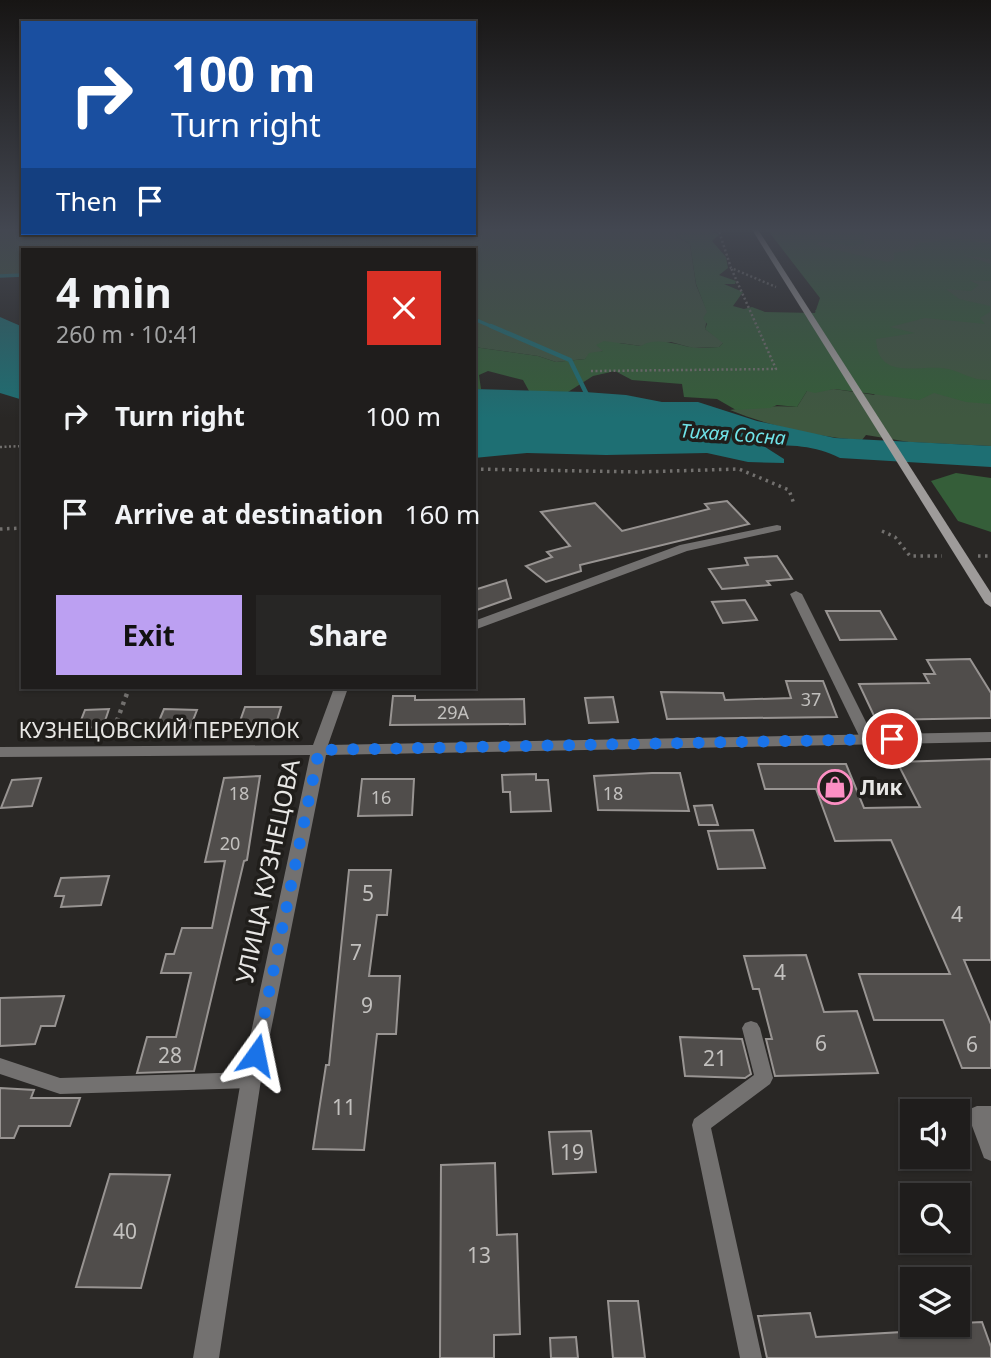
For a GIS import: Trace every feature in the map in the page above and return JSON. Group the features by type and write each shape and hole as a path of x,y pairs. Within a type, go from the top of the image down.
{"main road":[{"path":"793,293 991,603"}],"street":[{"path":"476,625 684,548 777,528"},
{"name":"УЛИЦА КУЗНЕЦОВА","path":"206,1358 251,1080 319,750 341,689"},
{"name":"КУЗНЕЦОВСКИЙ ПЕРЕУЛОК","path":"0,752 319,750 991,737"}],"lane":[{"path":"796,594 867,740"},
{"path":"751,1028 764,1078 701,1125 751,1358"},
{"path":"0,1066 60,1086 251,1080"},
{"path":"991,1115 977,1115 991,1152"}],"path":[{"path":"591,371 776,369 741,291"},
{"path":"789,291 793,293"},
{"path":"0,447 21,446"},
{"path":"476,469 638,472 739,469 789,490 794,504"},
{"path":"0,529 21,528"},
{"path":"882,531 892,533 901,541 910,556 942,556"},
{"path":"978,556 991,556"},
{"path":"106,751 130,689"}],"green space":[{"path":"476,291 699,291 708,313 705,329 724,342 719,347 693,348 671,342 641,346 620,343 585,359 556,362 538,356 476,347"},
{"path":"699,291 742,291 733,306 744,309 752,307 765,312 815,313 820,298 815,291 949,291 959,299 990,306 990,312 980,318 985,324 925,318 890,327 915,333 876,339 879,353 884,361 893,366 948,369 974,378 991,380 991,404 966,402 934,393 919,400 834,389 815,393 807,391 797,407 777,405 770,408 736,410 717,399 684,397 682,384 632,380 615,371 593,376 568,392 529,391 523,380 488,371 479,375 481,389 476,389 476,347 538,356 556,362 585,359 589,353 603,351 596,345 604,341 641,346 652,342 665,342 697,348 719,347 723,343 705,329 707,324 703,318 707,312"},
{"path":"831,291 991,291 991,446 909,442 866,435 862,440 828,436 778,426 730,410 797,407 807,391 834,389 875,395 867,389 815,310 847,313"},
{"path":"956,473 991,478 991,532 958,521 931,481"}],"water":[{"path":"0,317 21,326 21,399 0,393"},
{"name":"Тихая Сосна","path":"476,389 585,392 626,395 662,402 698,402 757,421 835,438 991,446 991,467 840,458 812,448 772,445 762,445 784,459 784,463 748,462 707,453 527,453 476,458"}],"building":[{"path":"727,501 749,524 580,565 581,571 546,582 526,566 552,557 547,552 570,546 541,512 595,503 622,531 709,509 705,504"},
{"path":"777,556 792,579 767,581 770,585 722,589 709,569 748,565 745,558"},
{"path":"506,580 511,598 476,610 476,589"},
{"path":"745,600 757,620 723,623 712,602"},
{"path":"826,611 880,611 896,639 840,640"},
{"path":"970,659 991,693 991,718 876,720 859,684 929,683 924,674 935,674 927,660"},
{"path":"786,681 823,681 837,717 667,719 661,692 723,693 725,700 791,698"},
{"path":"393,696 415,696 415,700 524,699 525,724 390,725"},
{"path":"613,697 618,722 589,723 585,698"},
{"path":"245,707 281,707 276,724 239,724"},
{"path":"109,709 103,727 78,728 85,710"},
{"path":"164,709 197,710 190,728 156,728"},
{"path":"991,759 991,960 964,960 991,1024 991,1068 962,1068 943,1020 874,1020 859,974 950,974 891,840 835,841 816,789 765,789 758,764 846,764 864,808 920,807 897,762"},
{"path":"680,773 689,811 598,810 594,776"},
{"path":"536,774 536,780 548,780 551,811 511,812 510,792 503,792 502,775"},
{"path":"260,776 247,860 244,861 194,1071 137,1073 147,1037 176,1037 191,973 161,973 166,954 174,954 182,928 212,928 225,861 205,862 224,778"},
{"path":"41,778 32,806 1,808 12,780"},
{"path":"362,779 414,779 412,815 358,816"},
{"path":"712,805 718,825 699,825 694,806"},
{"path":"753,830 765,868 718,869 708,831"},
{"path":"349,870 391,870 387,915 377,915 369,976 400,976 396,1034 377,1034 364,1150 313,1149 326,1065 329,1065"},
{"path":"109,876 101,905 61,907 64,896 55,896 61,878"},
{"path":"806,955 824,1012 857,1011 878,1073 775,1076 766,1039 772,1039 759,989 753,989 744,956"},
{"path":"64,996 55,1026 41,1026 35,1044 0,1046 0,998"},
{"path":"680,1037 742,1039 751,1074 745,1078 685,1076"},
{"path":"0,1088 34,1090 31,1098 80,1098 70,1126 19,1126 14,1138 0,1138"},
{"path":"591,1131 596,1172 553,1174 549,1132"},
{"path":"495,1163 497,1235 517,1234 520,1334 494,1335 494,1358 440,1358 441,1165"},
{"path":"110,1174 170,1175 141,1288 76,1287"},
{"path":"608,1301 638,1301 645,1358 613,1358"},
{"path":"810,1313 816,1337 900,1332 900,1337 970,1337 970,1323 982,1322 991,1347 991,1358 767,1358 758,1316"},
{"path":"576,1337 578,1358 551,1358 550,1338"}],"waterway":[{"path":"476,320 495,328"},
{"path":"491,326 570,360 589,399"}],"place":[{"name":"Лик","path":"835,787"}],"route":[{"path":"256,1055 319,750 892,739"}]}
